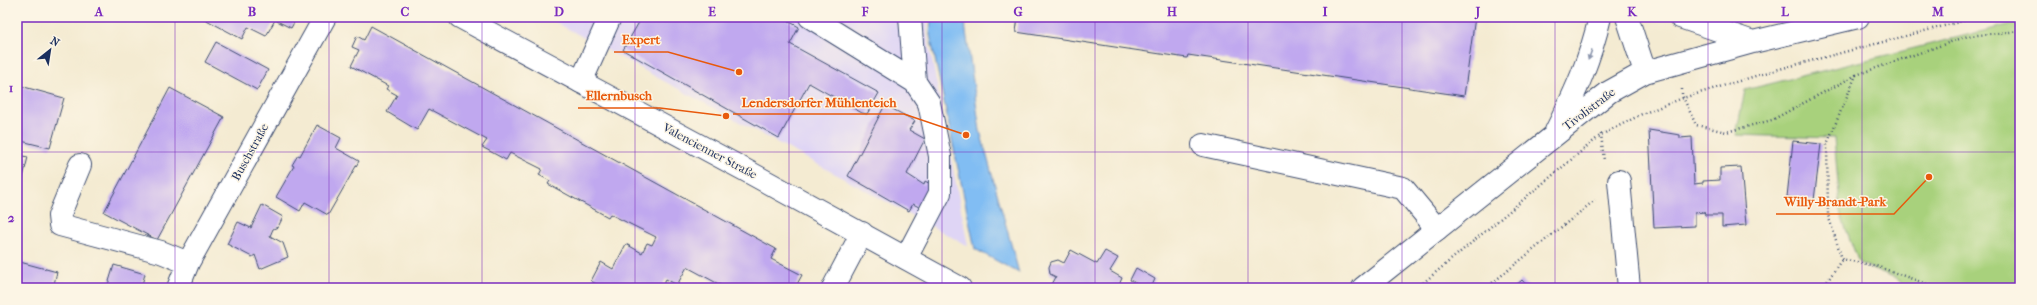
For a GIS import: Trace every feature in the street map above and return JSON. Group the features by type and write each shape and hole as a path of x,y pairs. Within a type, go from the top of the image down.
{"main road":[{"name":"Buschstraße","path":"178,288 188,263 325,17"},
{"name":"Valencienner Straße","path":"460,17 862,233 960,288"},
{"path":"581,82 610,17"},
{"path":"810,17 915,82 929,103 940,156 940,193 906,258"},
{"path":"910,17 915,82"},
{"path":"1552,137 1579,86 1594,42 1600,17"},
{"path":"1627,17 1645,72"},
{"path":"1680,17 1753,42"},
{"name":"Tivolistraße","path":"1363,288 1609,92 1645,72 1753,42 1858,17"},
{"path":"1203,145 1403,188 1437,228"},
{"path":"80,165 59,216 60,225 161,252 188,263"},
{"path":"1618,181 1629,288"},
{"path":"833,288 862,233"}],"path":[{"path":"1417,288 1601,135 1642,114 1683,98 1772,72 1978,17"},
{"path":"1681,62 1683,98 1696,125 1726,132 1772,120 1856,75 1968,36 2020,31"},
{"path":"1842,259 1828,215 1828,144 1856,75"},
{"path":"1486,288 1618,181 1606,171 1596,102"},
{"path":"1823,288 1842,259"},
{"path":"1842,259 1876,266 1938,288"}],"shaded area":[{"path":"546,17 928,17 927,34 968,246"}],"green space":[{"path":"2020,22 2020,288 1907,288 1896,278 1859,263 1841,216 1834,138 1736,135 1745,90"}],"water":[{"path":"931,17 964,17 980,131 1019,273 975,249 930,35"}],"building":[{"path":"201,17 297,17 291,28 275,20 266,36 248,27 242,39"},
{"path":"642,17 781,17 799,27 790,44 879,93 867,114 862,113 809,83 779,138 623,50"},
{"path":"1018,17 1475,17 1464,96 1188,55 1187,58 1016,32"},
{"path":"371,26 776,249 771,259 802,275 795,288 726,288 687,267 677,285 666,279 661,288 603,288 591,281 601,262 613,269 626,244 642,253 647,243 652,245 656,237 610,214 608,217 548,184 550,181 539,175 542,169 510,153 506,160 482,147 487,140 429,109 417,130 387,112 397,95 386,89 388,86 351,66 359,50 352,47 357,36 364,40"},
{"path":"216,42 268,70 257,90 205,62"},
{"path":"17,85 64,98 50,148 17,140"},
{"path":"170,88 224,117 157,240 104,212"},
{"path":"885,105 915,121 909,130 925,139 907,174 924,185 925,181 934,186 921,208 913,204 909,211 848,176"},
{"path":"317,125 341,138 336,148 359,161 328,215 305,202 300,211 276,197 294,166 292,165 298,155 300,156"},
{"path":"1649,130 1680,135 1680,138 1692,137 1694,184 1703,183 1703,181 1720,180 1720,168 1741,167 1746,225 1722,227 1722,215 1705,215 1704,212 1695,213 1695,226 1654,228"},
{"path":"1793,141 1821,144 1814,200 1787,197"},
{"path":"17,155 28,157 18,198 17,198"},
{"path":"262,205 283,217 278,227 273,229 270,236 283,243 288,257 260,269 255,255 252,257 227,244 238,222 251,228"},
{"path":"1071,250 1097,264 1105,251 1118,258 1110,271 1122,278 1119,285 1125,288 1050,288 1056,277 1050,274 1049,267 1051,262 1058,260 1064,263"},
{"path":"20,262 57,272 53,288 17,288 17,272"},
{"path":"114,265 145,274 141,288 107,288"},
{"path":"1136,268 1155,279 1151,288 1145,288 1130,280"},
{"path":"1522,280 1529,288 1513,288"}],"place":[{"name":"Expert","path":"739,72"},
{"name":"Ellernbusch","path":"726,116"},
{"name":"Lendersdorfer Mühlenteich","path":"966,135"},
{"name":"Willy-Brandt-Park","path":"1929,177"}]}
